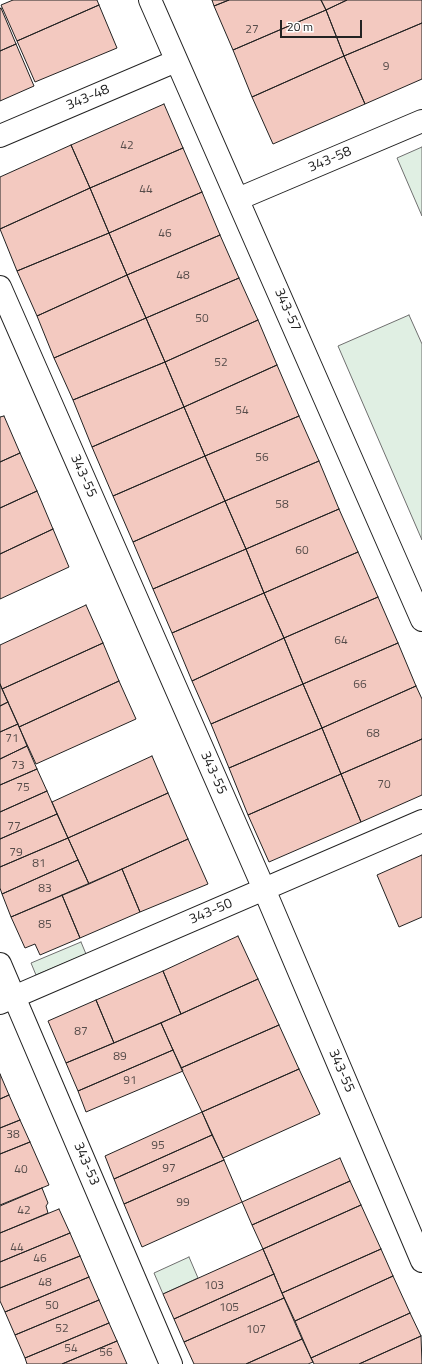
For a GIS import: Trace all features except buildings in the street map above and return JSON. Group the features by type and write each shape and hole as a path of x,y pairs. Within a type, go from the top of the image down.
{"street":[{"name":"343-57","path":"150,0 422,620"},
{"name":"343-48","path":"0,136 176,61"},
{"name":"343-58","path":"238,199 422,121"},
{"name":"343-55","path":"0,287 264,889 422,1261"},
{"name":"343-50","path":"7,999 422,821"},
{"name":"343-53","path":"0,964 7,999 171,1364"}],"green space":[{"path":"422,147 422,216 397,158"},
{"path":"409,315 422,344 422,540 338,346"},
{"path":"81,942 86,954 36,975 31,963"},
{"path":"189,1257 198,1278 163,1294 154,1273"}]}
